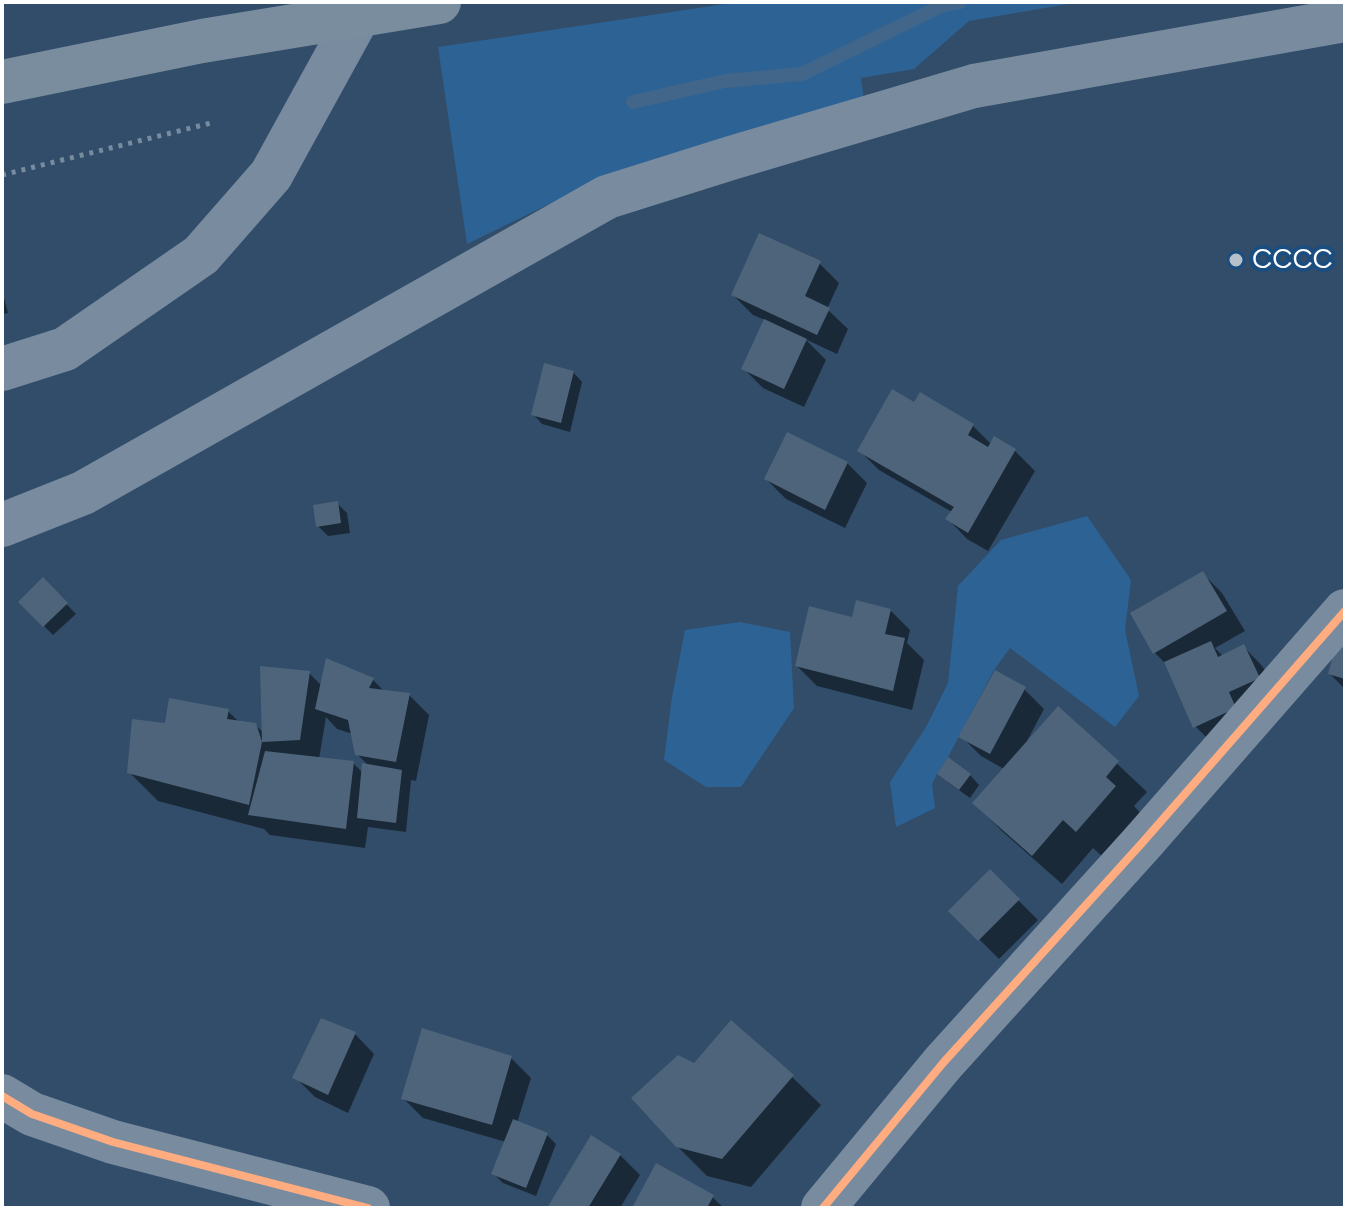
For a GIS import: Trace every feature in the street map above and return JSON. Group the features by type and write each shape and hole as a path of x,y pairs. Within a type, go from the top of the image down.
{"highway":[{"path":"2,82 202,41 439,2"}],"street":[{"path":"2,369 65,349 201,255 271,175 359,15"},
{"path":"2,525 83,493 607,197 974,86 1345,20"},
{"path":"823,1208 943,1063 1142,843 1345,611"},
{"path":"2,1096 32,1114 113,1142 368,1208"}],"path":[{"path":"2,175 211,123"}],"shaded area":[{"path":"738,2 1080,2 969,21 914,69 861,78 865,109 586,186 467,244 438,47"},
{"path":"1087,516 1131,580 1125,630 1139,696 1115,727 1010,648 994,670 932,784 935,808 896,827 890,782 926,727 948,683 958,586 1001,540"},
{"path":"740,622 790,632 794,708 741,787 706,787 664,760 685,630"}],"building":[{"path":"759,233 821,261 805,296 830,308 817,335 731,295"},
{"path":"764,319 807,339 784,389 741,369"},
{"path":"544,363 574,371 561,423 531,415"},
{"path":"892,389 914,402 920,392 974,424 968,435 988,447 994,436 1016,449 968,533 945,519 954,507 857,451"},
{"path":"787,432 848,462 825,510 764,479"},
{"path":"338,501 341,523 316,527 313,505"},
{"path":"1203,571 1227,611 1153,654 1130,613"},
{"path":"43,577 68,603 43,627 18,602"},
{"path":"856,600 891,609 885,634 905,638 893,691 795,666 809,606 852,617"},
{"path":"1339,634 1345,635 1345,679 1328,674"},
{"path":"1211,641 1218,657 1244,644 1260,678 1229,692 1236,708 1193,728 1164,662"},
{"path":"326,658 374,678 369,688 410,693 396,762 355,755 348,720 315,709"},
{"path":"260,666 310,671 300,740 262,742"},
{"path":"995,670 1026,687 990,754 958,737"},
{"path":"169,698 229,709 227,719 256,723 262,742 249,805 127,773 132,719 165,723"},
{"path":"1058,706 1119,761 1106,777 1116,786 1076,832 1063,820 1032,856 972,803"},
{"path":"265,751 354,761 346,829 248,815"},
{"path":"948,757 971,774 959,790 937,774"},
{"path":"362,763 402,770 396,823 357,818"},
{"path":"990,869 1020,899 978,941 948,911"},
{"path":"321,1018 356,1032 328,1095 292,1078"},
{"path":"731,1020 794,1075 722,1159 676,1147 631,1098 678,1055 694,1063"},
{"path":"422,1028 512,1056 492,1125 401,1099"},
{"path":"513,1119 548,1133 526,1188 491,1174"},
{"path":"591,1135 621,1154 588,1208 547,1208"},
{"path":"656,1163 714,1195 707,1208 632,1208"}],"waterway":[{"path":"633,102 725,81 802,74 943,5 960,2"}],"cycle path":[{"path":"823,1208 943,1063 1142,843 1345,611"},
{"path":"2,1096 32,1114 113,1142 368,1208"}],"place":[{"name":"CCCC","path":"1236,260"}]}
